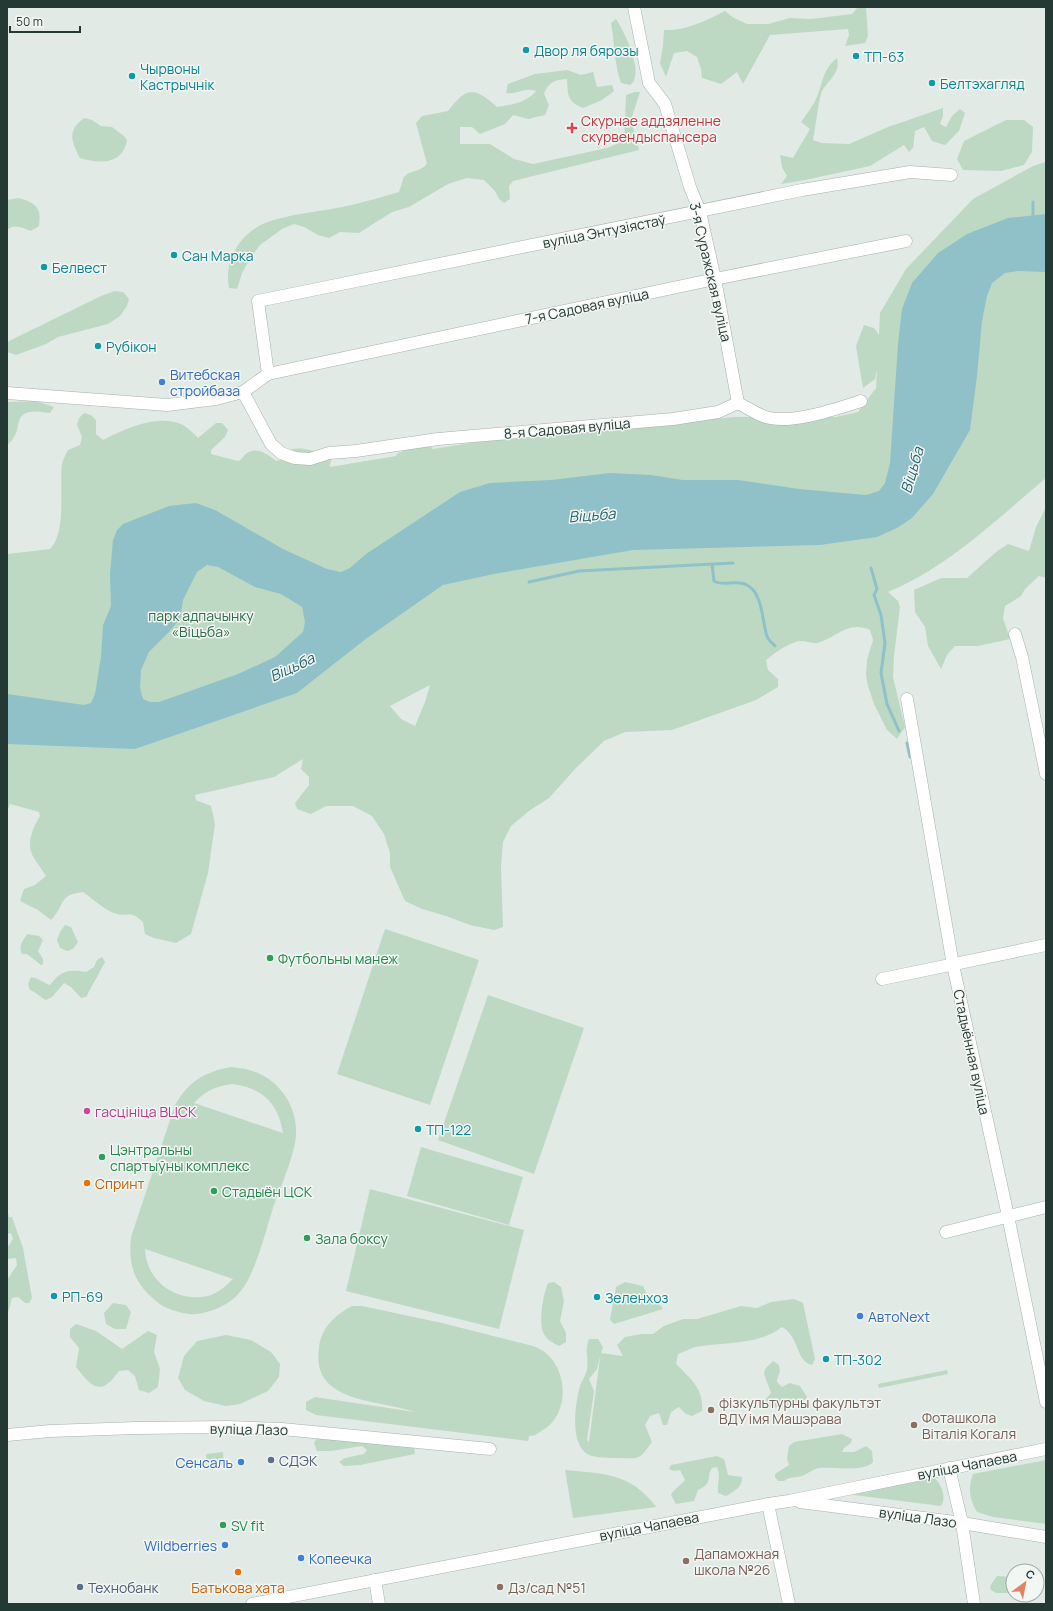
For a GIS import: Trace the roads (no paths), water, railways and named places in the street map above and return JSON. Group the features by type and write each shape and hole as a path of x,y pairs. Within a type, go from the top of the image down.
{"street":[{"name":"3-я Суражская вуліца","path":"634,7 649,83 665,104 690,187 700,212 715,279 738,403"},
{"name":"вуліца Энтузіястаў","path":"268,374 258,300 700,212 802,190 910,172 951,175"},
{"name":"7-я Садовая вуліца","path":"268,374 715,279 906,241"},
{"path":"7,394 167,405 216,399 243,392 268,374"},
{"name":"8-я Садовая вуліца","path":"243,392 271,444 281,453 295,458 310,458 329,453 356,451 438,439 673,419 718,412 738,403"},
{"path":"738,403 764,417 783,419 814,415 861,402"},
{"path":"1015,634 1022,657 1046,774"},
{"name":"Стадыённая вуліца","path":"907,699 953,965 1008,1216 1046,1402"},
{"path":"882,979 1046,945"},
{"path":"946,1232 1046,1207"},
{"name":"вуліца Лазо","path":"7,1435 50,1431 227,1427 282,1429 490,1449"},
{"name":"вуліца Чапаева","path":"252,1604 788,1501 1046,1449"},
{"path":"949,1468 962,1523 974,1604"},
{"name":"вуліца Лазо","path":"788,1501 962,1523 1046,1537"},
{"path":"768,1504 789,1604"},
{"path":"375,1580 379,1604"}],"water":[{"name":"Віцьба","path":"1046,214 1046,272 1018,271 1005,273 992,283 987,296 982,321 970,430 933,494 912,518 897,528 877,537 820,545 633,550 494,574 443,585 367,638 297,693 135,749 7,744 7,694 84,705 91,703 95,694 101,657 103,625 111,606 110,574 113,540 117,530 123,524 169,506 196,503 215,510 283,549 327,569 341,572 350,568 366,554 460,492 490,483 551,480 610,473 651,475 683,480 738,480 799,489 866,495 879,491 885,483 890,463 898,344 902,309 912,283 938,253 967,234 1008,218","holes":["207,565 218,567 255,587 281,594 302,607 305,622 303,632 275,657 238,674 159,702 150,702 143,699 140,688 141,670 149,652 180,619 183,600 197,572"]}],"waterway":[{"path":"1033,202 1033,215"},
{"path":"529,582 579,571 733,563"},
{"path":"712,564 714,581 718,583 743,583 752,589 756,594 761,608 765,630 770,641 775,646"},
{"path":"871,568 877,589 874,595 881,615 885,643 881,673 887,704 899,731"},
{"path":"907,743 910,757"}],"place":[{"name":"Двор ля бярозы","path":"526,50"},
{"name":"ТП-63","path":"856,56"},
{"name":"Чырвоны Кастрычнік","path":"132,76"},
{"name":"Белтэхагляд","path":"932,83"},
{"name":"Скурнае аддзяленне скурвендыспансера","path":"572,128"},
{"name":"Сан Марка","path":"174,255"},
{"name":"Белвест","path":"44,267"},
{"name":"Рубікон","path":"98,346"},
{"name":"Витебская стройбаза","path":"162,382"},
{"name":"Футбольны манеж","path":"270,958"},
{"name":"гасцініца ВЦСК","path":"87,1111"},
{"name":"ТП-122","path":"418,1129"},
{"name":"Цэнтральны спартыўны комплекс","path":"102,1157"},
{"name":"Спринт","path":"87,1183"},
{"name":"Стадыён ЦСК","path":"214,1191"},
{"name":"Зала боксу","path":"307,1238"},
{"name":"РП-69","path":"54,1296"},
{"name":"Зеленхоз","path":"597,1297"},
{"name":"АвтоNext","path":"860,1316"},
{"name":"ТП-302","path":"826,1359"},
{"name":"фізкультурны факультэт ВДУ імя Машэрава","path":"711,1410"},
{"name":"Фоташкола Віталія Когаля","path":"914,1425"},
{"name":"СДЭК","path":"271,1460"},
{"name":"Сенсаль","path":"241,1462"},
{"name":"SV fit","path":"223,1525"},
{"name":"Wildberries","path":"225,1545"},
{"name":"Копеечка","path":"301,1558"},
{"name":"Дапаможная школа №26","path":"686,1561"},
{"name":"Батькова хата","path":"238,1572"},
{"name":"Технобанк","path":"80,1587"},
{"name":"Дз/сад №51","path":"500,1587"}],"park label":[{"name":"парк адпачынку «Віцьба»","path":"201,624"}]}
